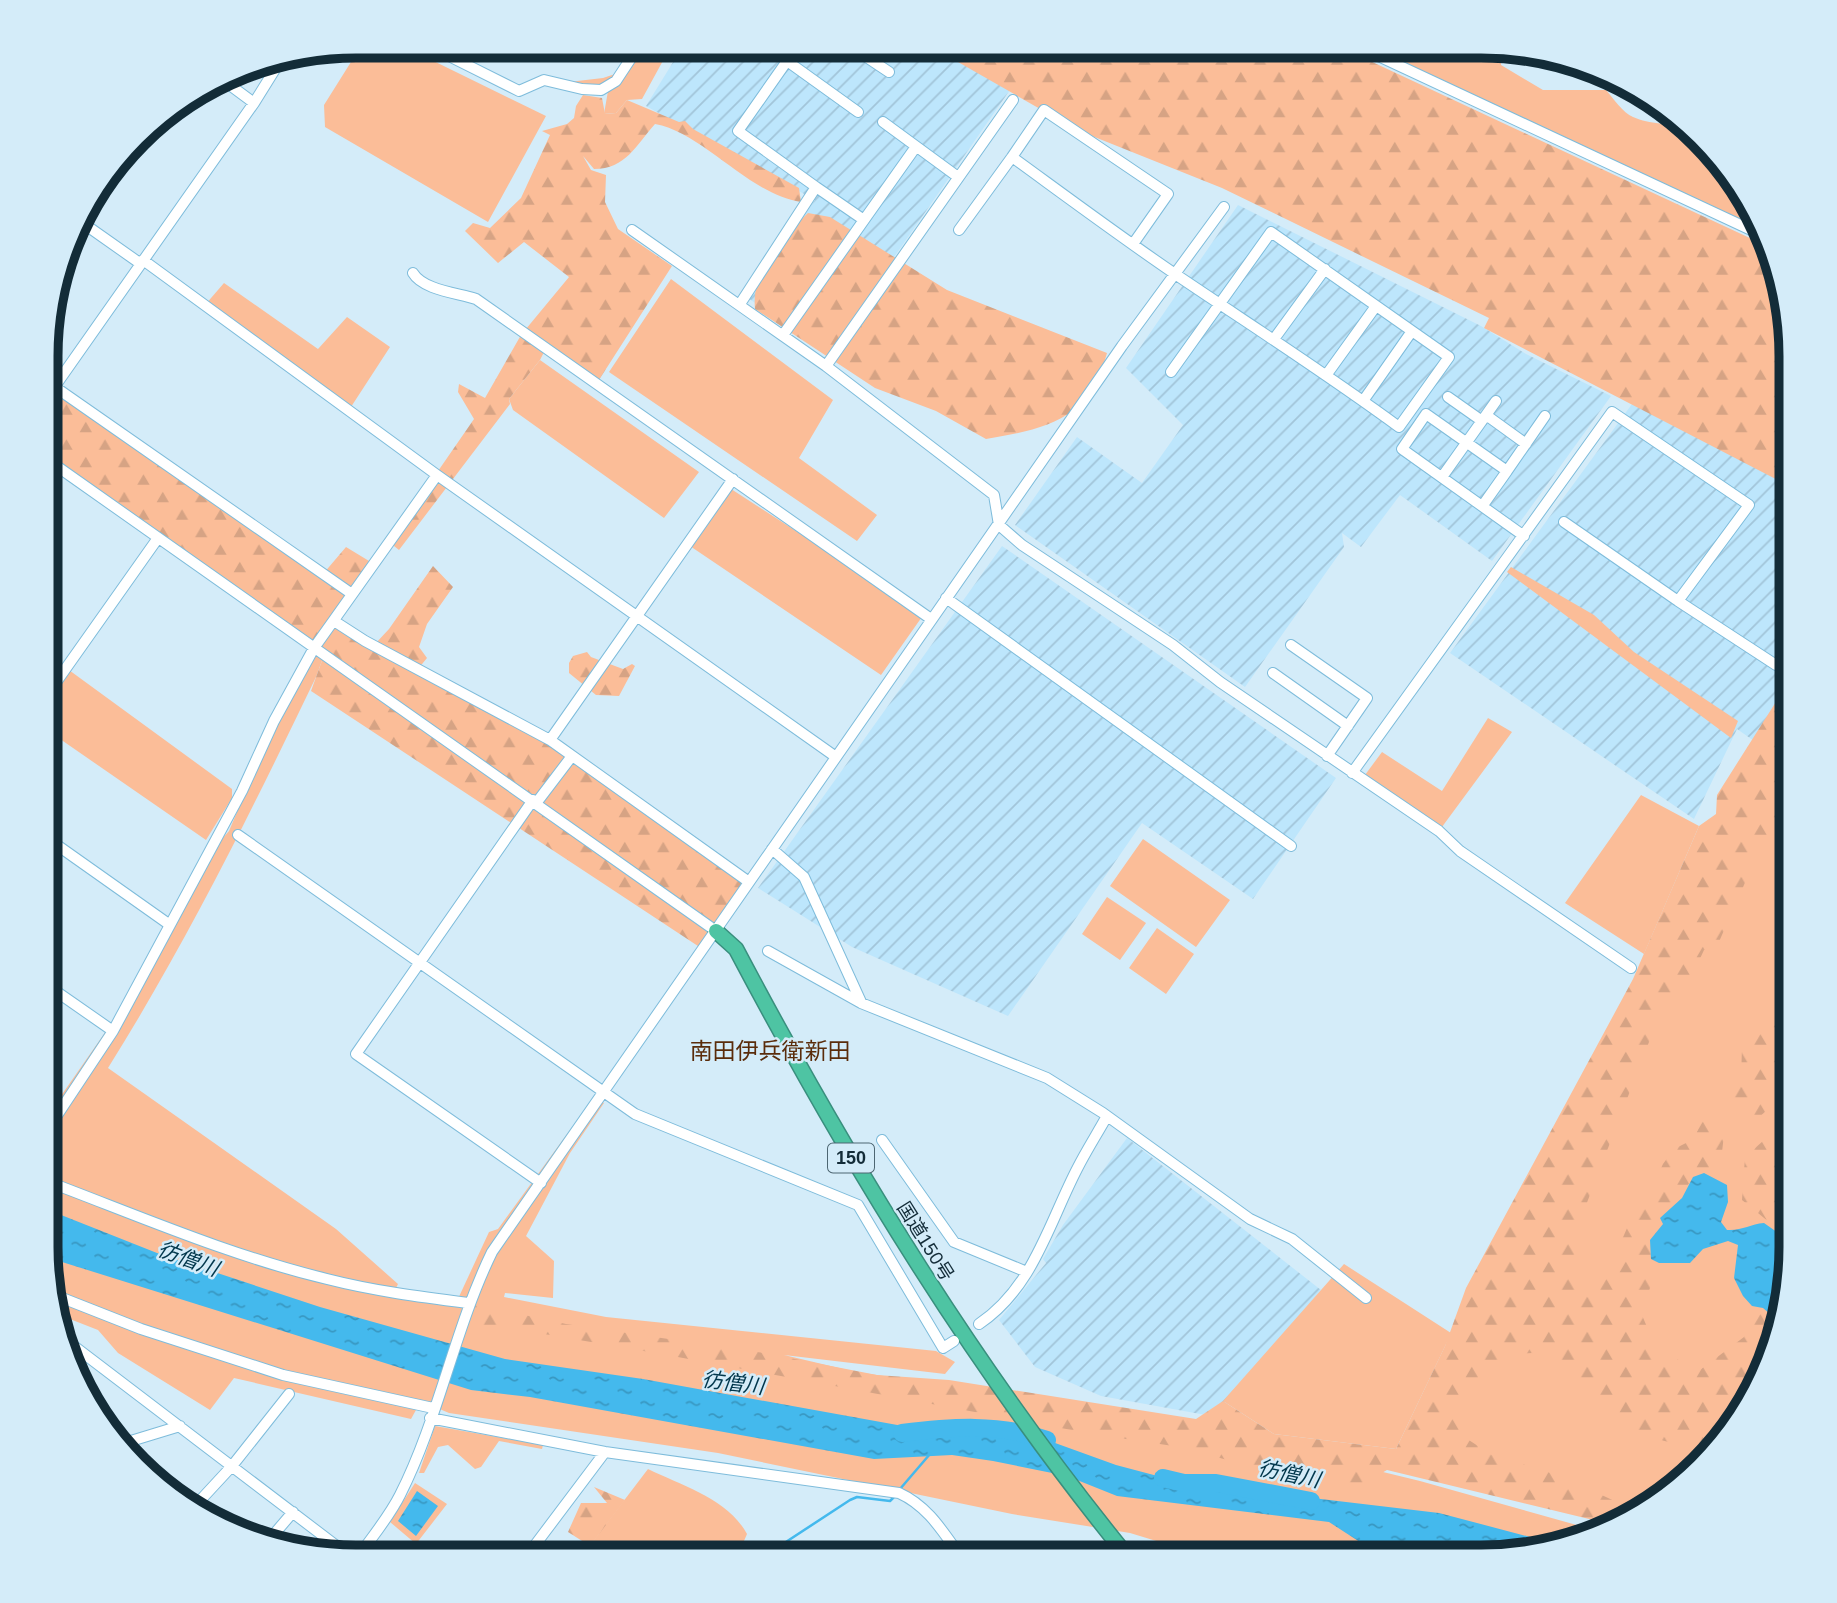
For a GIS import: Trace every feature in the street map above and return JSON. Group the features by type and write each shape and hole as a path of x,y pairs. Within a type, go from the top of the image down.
{"highway":[{"name":"国道150号","path":"716,932 736,949 833,1129 921,1270 996,1381 1088,1508 1118,1545"}],"street":[{"path":"452,58 512,90 519,91 544,80 582,89 601,90 616,80 631,58"},
{"path":"789,58 738,131 864,220"},
{"path":"868,58 889,72"},
{"path":"1383,58 1752,230"},
{"path":"787,61 858,112"},
{"path":"58,382 275,69"},
{"path":"230,85 254,103"},
{"path":"826,366 1013,100"},
{"path":"959,230 1044,110 1167,194 1133,244"},
{"path":"883,122 958,177"},
{"path":"783,335 915,148"},
{"path":"1012,157 1176,274 1219,303 1273,339 1327,374 1399,427 1449,357 1271,232 1219,303 1171,372"},
{"path":"740,304 816,187"},
{"path":"367,1545 400,1496 468,1303 492,1252 1122,346 1224,206"},
{"path":"87,226 142,262 437,475 836,757"},
{"path":"632,230 826,366 994,495 999,525 1022,545 1173,645 1220,682 1631,968"},
{"path":"1273,339 1325,269"},
{"path":"413,273 417,281 476,299 931,619"},
{"path":"1327,374 1376,306"},
{"path":"1363,401 1412,331"},
{"path":"58,397 352,594"},
{"path":"1448,397 1525,444"},
{"path":"1442,477 1496,401"},
{"path":"1352,773 1612,412 1749,505 1678,601"},
{"path":"1507,471 1426,414 1402,449 1524,536"},
{"path":"1483,505 1545,416"},
{"path":"58,467 535,801 716,932"},
{"path":"58,1106 113,1031 314,648 437,475"},
{"path":"550,740 733,479"},
{"path":"1564,522 1776,666"},
{"path":"58,679 158,538"},
{"path":"946,598 1291,846"},
{"path":"334,621 365,641 550,740 749,882"},
{"path":"1291,645 1367,698 1327,755"},
{"path":"1273,673 1348,726"},
{"path":"541,1183 356,1054 535,801 572,755"},
{"path":"238,835 604,1094 656,1125 858,1205 943,1348 954,1341"},
{"path":"58,846 170,925"},
{"path":"772,849 804,877 861,1003"},
{"path":"768,951 861,1003 1047,1078 1107,1116 1250,1219 1292,1239 1366,1298"},
{"path":"58,993 113,1031"},
{"path":"979,1324 992,1315 1027,1272 1046,1241 1076,1170 1107,1116"},
{"path":"882,1140 954,1242 1027,1272"},
{"path":"58,1186 183,1234 323,1278 368,1289 468,1303"},
{"path":"62,1298 213,1354 283,1375 605,1452 899,1493 913,1499 931,1514 953,1545"},
{"path":"75,1346 335,1545"},
{"path":"200,1501 232,1466 289,1394"},
{"path":"130,1441 180,1426"},
{"path":"535,1545 605,1452"},
{"path":"274,1534 293,1512"}],"shaded area":[{"path":"676,58 954,58 1012,87 827,354 748,298 815,200 646,106"},
{"path":"1238,205 1481,326 1526,354 1611,396 1492,561 1400,495 1361,547 1342,533 1344,547 1245,687 1015,525 1077,437 1142,483 1183,425 1126,368"},
{"path":"1632,404 1779,480 1779,706 1757,743 1737,729 1694,819 1450,653"},
{"path":"1002,546 1336,778 1253,899 1142,823 1008,1016 852,947 758,888"},
{"path":"1127,1138 1321,1290 1217,1417 1101,1396 1035,1367 999,1320 1046,1263 1043,1259 1063,1225"}],"green space":[{"path":"353,58 428,58 546,116 488,222 325,127 324,105"},
{"path":"626,58 664,58 642,99 627,100 616,113 604,114 608,91 560,83 603,78 618,73"},
{"path":"951,58 1364,58 1757,241 1774,297 1779,336 1779,481 1484,328 1489,318 1222,188 1077,130"},
{"path":"1385,58 1501,58 1501,65 1543,90 1606,90 1629,115 1669,125 1692,145 1718,174 1753,232"},
{"path":"583,95 602,98 605,114 616,113 627,100 679,122 685,121 693,129 799,188 801,202 763,188 691,139 655,124 629,154 614,165 594,169 583,156 591,170 606,175 605,202 618,229 672,266 597,383 546,348 540,360 509,399 510,404 399,550 389,542 474,419 458,392 459,384 485,398 521,335 569,277 524,242 498,263 465,231 473,223 490,228 521,198 550,135 542,131 567,124 574,118 576,106"},
{"path":"808,213 830,217 947,290 1107,353 1089,393 1077,407 1047,425 986,439 936,411 875,388 755,309 758,281 770,256"},
{"path":"671,279 833,400 799,458 877,515 857,541 609,372"},
{"path":"224,283 318,349 347,317 390,347 349,410 205,305"},
{"path":"540,360 699,472 664,518 513,410 509,399"},
{"path":"58,393 323,574 346,547 374,564 334,621 375,644 389,629 433,566 453,587 427,624 419,647 427,658 418,669 548,744 749,882 704,950 311,691 324,655 58,460"},
{"path":"728,487 924,614 881,675 687,544"},
{"path":"1511,567 1594,615 1634,652 1738,721 1731,738 1507,572"},
{"path":"314,648 324,655 268,776 192,924 108,1068 336,1229 398,1284 394,1292 457,1301 489,1232 498,1229 594,1097 604,1103 570,1153 526,1236 554,1261 553,1298 505,1293 504,1297 606,1317 936,1351 955,1362 945,1374 784,1355 856,1372 1140,1413 1420,1481 1584,1527 1540,1540 1501,1545 1170,1545 1130,1533 1012,1514 718,1453 449,1413 421,1401 411,1419 234,1378 210,1410 118,1353 98,1330 66,1318 63,1306 58,1267 58,1100 138,985 209,854 229,831 281,708"},
{"path":"587,652 591,657 623,669 632,664 635,666 619,696 596,695 569,673 569,663 573,656"},
{"path":"58,662 232,789 232,798 206,840 58,738"},
{"path":"1779,697 1779,800 1773,842 1751,869 1718,944 1704,950 1684,993 1666,998 1581,1218 1574,1257 1579,1281 1607,1274 1631,1219 1640,1212 1663,1164 1674,1149 1694,1139 1704,1114 1718,1118 1724,1135 1720,1169 1693,1177 1663,1224 1651,1258 1659,1263 1641,1313 1657,1350 1700,1370 1744,1337 1763,1307 1771,1319 1757,1362 1729,1413 1699,1450 1642,1435 1532,1353 1505,1355 1462,1400 1461,1435 1492,1455 1561,1476 1627,1507 1599,1521 1387,1470 1359,1486 1242,1464 1180,1447 1099,1435 667,1355 509,1328 461,1325 468,1303 566,1324 764,1353 877,1375 949,1380 1196,1419 1223,1401 1274,1434 1396,1449 1445,1346 1466,1288 1633,979 1699,826 1716,814 1717,795"},
{"path":"1779,714 1779,1267 1774,1306 1757,1362 1718,1429 1692,1458 1663,1484 1611,1516 1413,1444 1448,1340 1396,1449 1274,1434 1223,1401 1344,1264 1451,1333 1517,1225"},
{"path":"1488,718 1512,732 1439,831 1362,779 1382,752 1442,791"},
{"path":"1641,795 1699,826 1644,954 1565,903"},
{"path":"1143,839 1230,900 1196,947 1110,886"},
{"path":"1107,897 1146,923 1120,960 1082,934"},
{"path":"1157,928 1194,954 1166,994 1129,968"},
{"path":"1779,996 1779,1086 1759,1086 1767,1110 1756,1120 1723,1104 1727,1089 1741,1082 1742,1046"},
{"path":"1763,1141 1779,1147 1779,1230 1742,1200 1745,1157"},
{"path":"435,1426 543,1445 542,1449 499,1441 481,1467 475,1469 448,1445 438,1447 424,1473 419,1473"},
{"path":"648,1469 717,1503 739,1522 747,1534 742,1545 590,1545"},
{"path":"415,1483 447,1504 416,1544 390,1522"},
{"path":"594,1487 625,1500 591,1545 568,1532 581,1503 607,1503"}],"water":[{"path":"1704,1173 1727,1185 1728,1202 1721,1222 1727,1230 1764,1223 1779,1234 1779,1267 1772,1315 1763,1308 1752,1306 1743,1296 1734,1278 1738,1245 1728,1241 1703,1249 1690,1263 1659,1263 1651,1259 1650,1240 1663,1224 1660,1218 1682,1198 1693,1177"},
{"path":"58,1214 157,1253 320,1307 505,1359 643,1379 925,1430 1033,1435 1116,1465 1184,1483 1439,1513 1541,1540 1501,1545 1364,1545 1329,1522 1117,1496 1067,1476 993,1461 952,1455 874,1459 530,1397 471,1390 58,1261"},
{"path":"417,1491 438,1506 416,1536 398,1521"}],"waterway":[{"name":"彷僧川","path":"902,1433 975,1428 1011,1431 1047,1440"},
{"path":"900,1489 930,1454"},
{"name":"彷僧川","path":"1163,1478 1184,1483 1216,1483 1311,1501"},
{"path":"781,1545 857,1497 890,1501 894,1497"}],"district":[{"name":"南田伊兵衛新田","path":"770,1051"}]}
